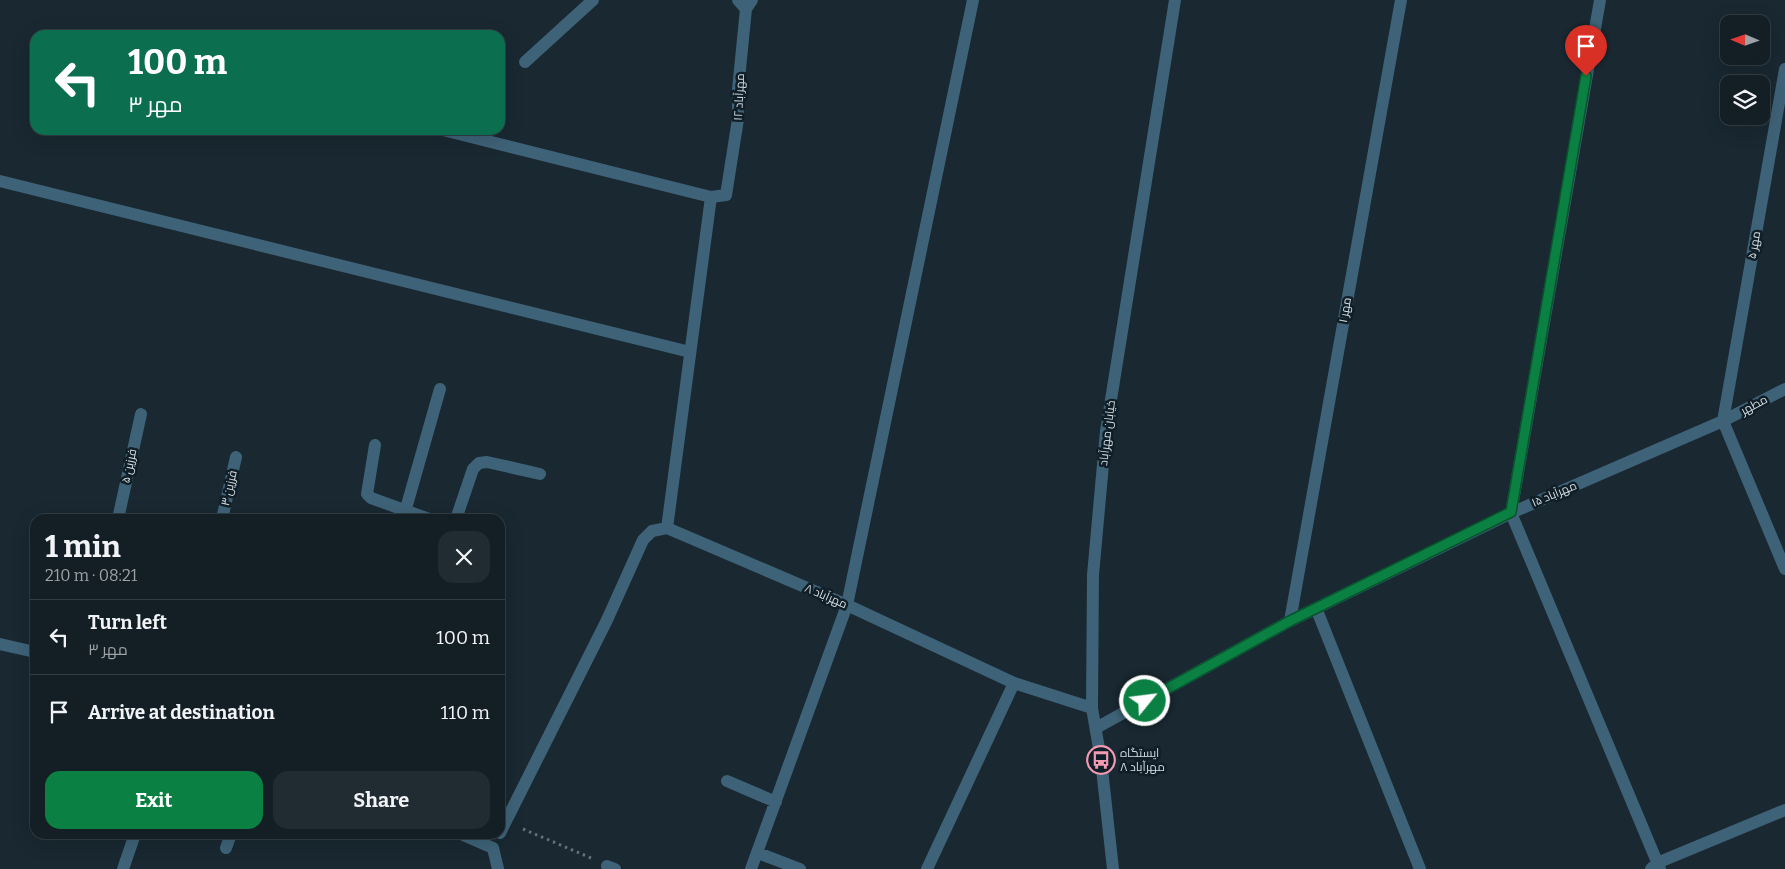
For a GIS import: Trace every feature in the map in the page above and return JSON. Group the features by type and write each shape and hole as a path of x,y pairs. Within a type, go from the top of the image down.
{"street":[{"path":"525,62 593,0"},
{"path":"751,869 847,605 974,0"},
{"name":"خیابان مهرآباد","path":"1113,869 1092,708 1092,575 1106,431 1175,0"},
{"name":"مهر ۱","path":"1290,621 1401,0"},
{"path":"1600,0 1511,512 1656,867 1785,810"},
{"name":"مهرآباد ۱۲","path":"711,197 726,195 738,119 738,88 745,3"},
{"name":"مهر ۵","path":"1723,421 1785,69"},
{"path":"463,135 711,197 667,528 652,531 643,540 607,620 506,821"},
{"path":"0,181 690,352"},
{"path":"405,512 440,389"},
{"name":"مطهر","path":"1723,421 1785,389"},
{"name":"فرزین ۵","path":"119,514 141,414"},
{"path":"1723,421 1785,568"},
{"name":"مهرآباد ۱۵","path":"1096,728 1290,621 1511,512 1723,421"},
{"path":"375,445 367,494 371,498 410,514"},
{"name":"فرزین ۳","path":"223,514 236,458"},
{"path":"458,514 473,469 479,463 487,462 540,474"},
{"name":"مهرآباد ۸","path":"667,528 847,605 1014,683 1092,708"},
{"path":"1316,608 1420,869"},
{"path":"0,644 30,651"},
{"path":"927,869 1014,683"},
{"path":"727,780 776,802"},
{"path":"123,869 134,839"},
{"path":"226,848 229,839"},
{"path":"472,839 493,848"},
{"path":"497,839 493,848 498,869"},
{"path":"758,853 800,869"}],"path":[{"path":"506,821 611,867"}],"place":[{"name":"ایستگاه مهرآباد ۸","path":"1101,760"}],"route":[{"path":"1145,701 1290,621 1511,512 1586,76"}]}
